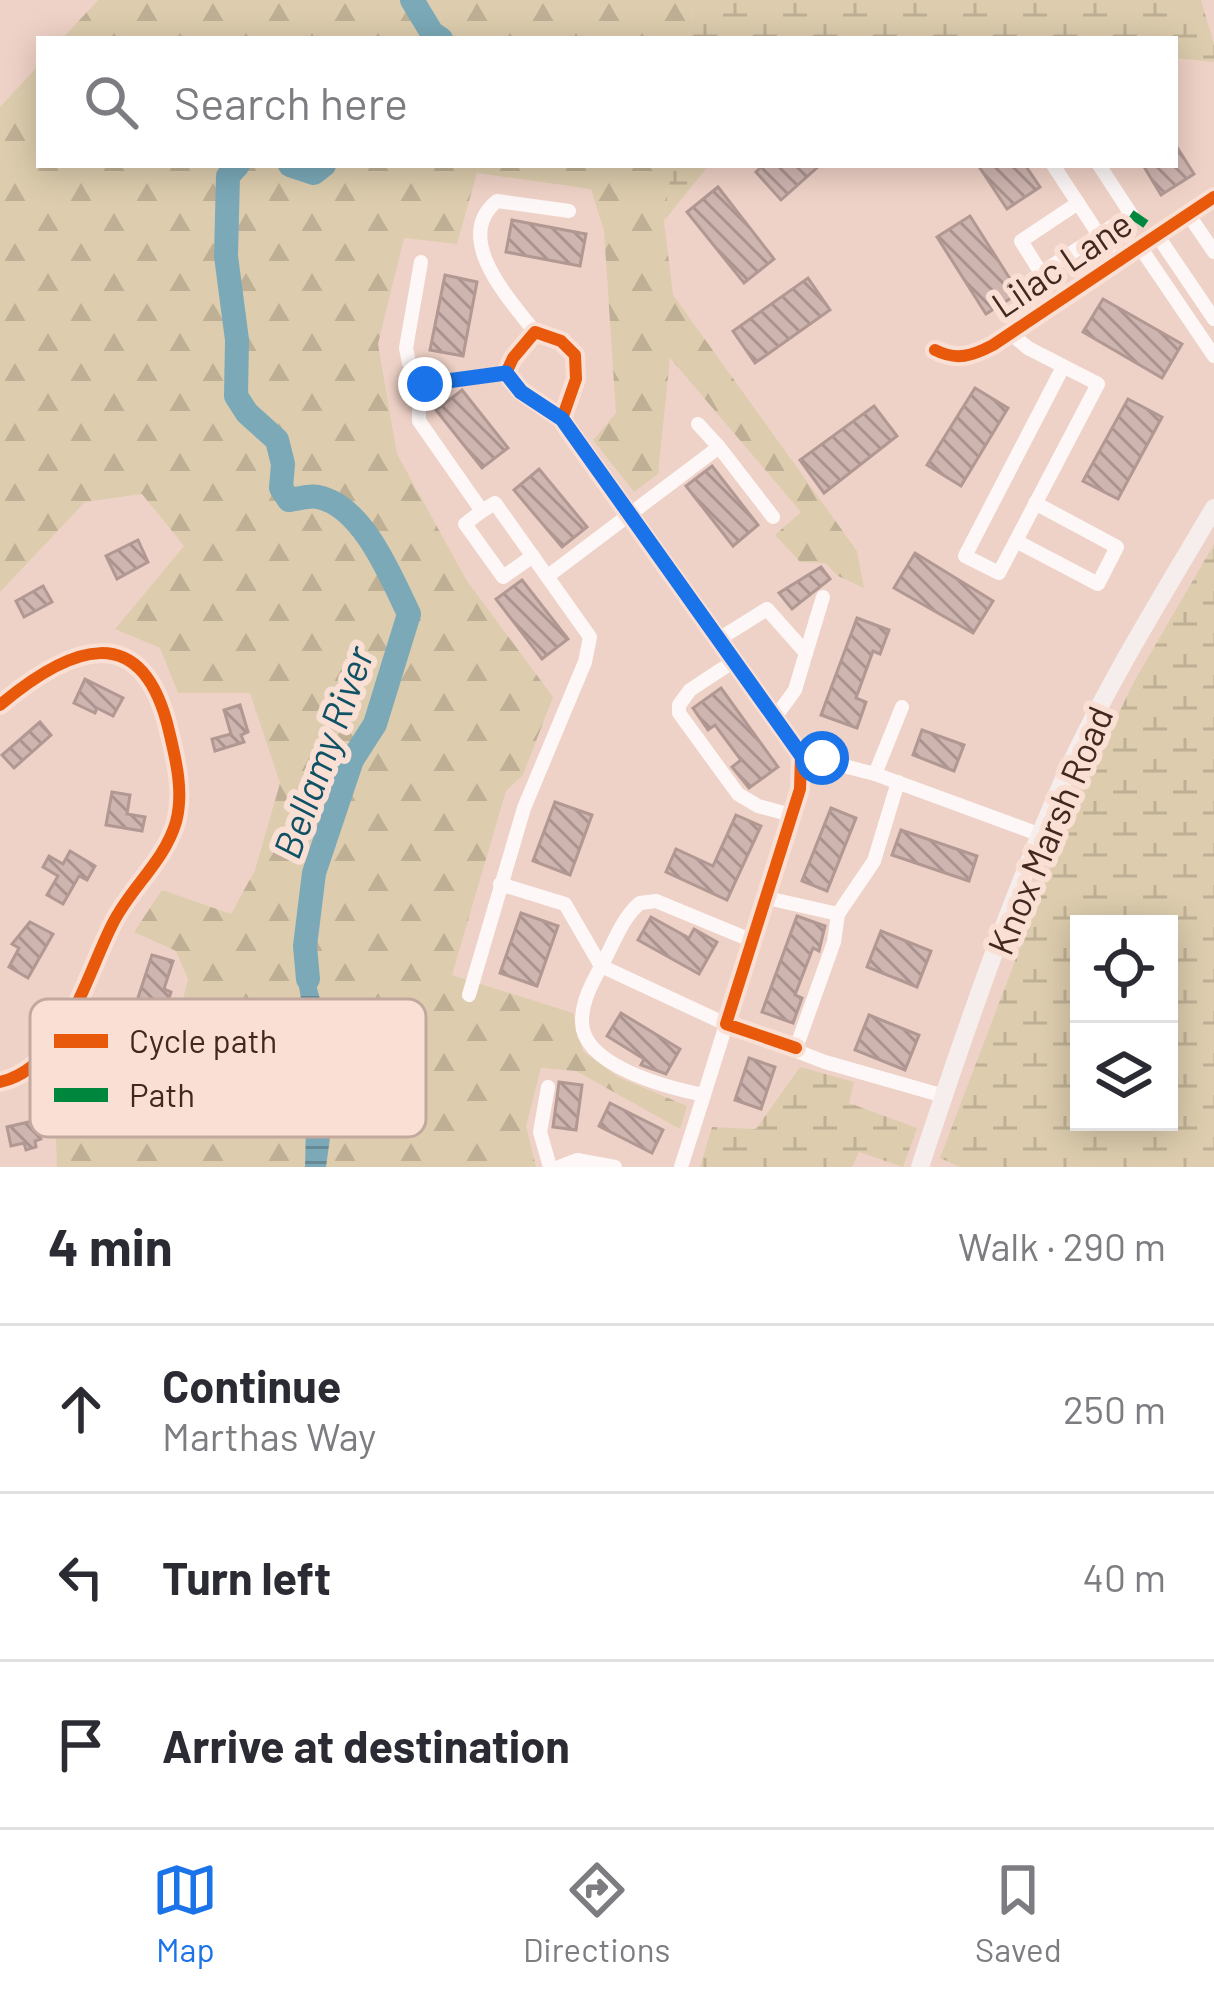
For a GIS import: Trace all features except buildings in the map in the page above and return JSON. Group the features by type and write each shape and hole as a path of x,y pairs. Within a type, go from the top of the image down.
{"main road":[{"name":"Knox Marsh Road","path":"920,1167 1041,835 1094,718 1214,508"}],"street":[{"path":"1055,168 1116,261"},
{"path":"1078,203 1021,241 1041,273 1131,214 1101,168"},
{"name":"Lilac Lane","path":"935,350 966,357 1010,333 1214,196"},
{"path":"562,419 576,379 574,355 561,341 535,332 495,279 486,261 481,229 485,214 497,201 569,211"},
{"path":"1188,214 1214,252"},
{"name":"Lilac Lane","path":"1157,235 1214,319"},
{"name":"Lilac Lane","path":"1140,247 1214,356"},
{"path":"421,262 406,348 409,362 425,384"},
{"path":"506,373 535,332"},
{"path":"1010,333 1098,384 999,573 965,556 1063,367"},
{"path":"425,384 506,373"},
{"path":"506,373 521,392 562,419 801,755 800,789 681,1167"},
{"path":"425,384 418,399 419,421 482,512"},
{"path":"698,424 773,517"},
{"path":"548,576 719,447"},
{"path":"469,995 524,808 589,648 585,627 495,502 465,524 503,577 533,556"},
{"path":"1016,541 1098,584 1108,566 1117,547 1035,503"},
{"path":"775,719 795,690 824,597"},
{"path":"719,639 767,609 806,653"},
{"path":"0,705 62,663 92,651 122,656 147,675 166,721 179,784 176,820 164,850 112,924 80,999"},
{"path":"734,661 690,690 679,705 680,713 738,794 758,806 791,815"},
{"path":"875,774 902,707"},
{"path":"801,755 875,774 1041,835"},
{"path":"796,1048 834,942 838,914 874,861 898,782"},
{"path":"500,884 565,904 602,966 726,1024 825,1062 944,1096"},
{"path":"767,898 838,914"},
{"path":"704,1094 647,1081 593,1048 583,1035 582,1018 590,988 627,916 647,901 753,941"},
{"path":"0,1082 30,1067"},
{"path":"548,1087 540,1132 554,1167 577,1160 615,1167"}],"green space":[{"path":"98,0 694,0 689,36 65,36"},
{"path":"694,0 1201,0 1214,44 1214,62 1178,58 1178,36 689,36"},
{"path":"36,68 36,168 672,168 664,221 673,295 857,551 864,588 838,576 825,563 800,562 775,535 801,512 670,358 658,474 634,492 593,440 616,413 604,231 591,189 477,173 457,244 404,238 378,344 397,454 467,581 553,697 523,775 506,791 452,975 573,1013 583,1051 618,1077 687,1106 680,1129 576,1071 541,1068 526,1126 536,1167 57,1167 56,1137 426,1137 426,999 183,999 188,979 176,951 134,932 162,890 231,914 255,870 280,783 250,693 178,693 160,648 115,629 184,546 142,494 85,502 0,592 0,107"},
{"path":"672,168 707,168 664,221"},
{"path":"1214,544 1214,1167 960,1167 940,1158 1060,832 1135,680"},
{"path":"800,1067 854,1082 849,1103 917,1128 903,1167 859,1152 852,1167 700,1167 712,1127 756,1129"}],"water":[{"path":"305,946 320,999 301,999"},
{"path":"306,1137 330,1137 326,1167 305,1167"}],"waterway":[{"name":"Bellamy River","path":"412,0 436,36"},
{"name":"Bellamy River","path":"235,168 228,176 226,256 237,340 236,396 277,440 283,464 281,488 289,500 318,497 349,514 374,545 409,614 375,724 352,760 314,873 305,946 308,979"},
{"name":"Bellamy River","path":"299,168 314,173 320,168"}],"marked path":[{"path":"1131,214 1153,229"}],"cycle path":[{"path":"935,350 964,356 993,345 1214,197"},
{"path":"562,419 521,391 506,373 535,332 561,341 575,355 576,379 562,419 570,432 801,755 800,789 726,1024 796,1048"},
{"path":"0,705 52,668 100,653 122,657 141,670 157,694 169,731 178,776 176,822 156,862 113,923 80,999"},
{"path":"0,1082 30,1067"}],"route":[{"path":"425,384 506,373 521,392 562,419 801,755 822,758"}]}
